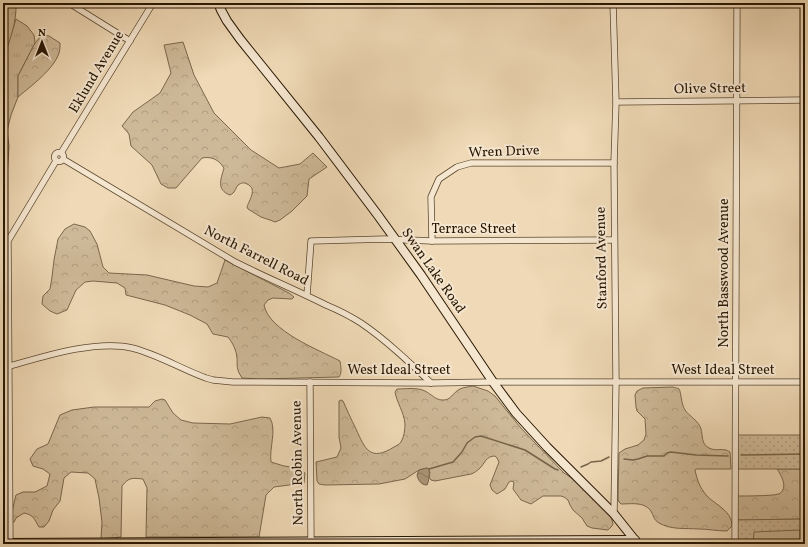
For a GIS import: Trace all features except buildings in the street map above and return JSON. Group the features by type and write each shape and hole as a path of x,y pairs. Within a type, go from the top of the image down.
{"street":[{"path":"69,3 130,40"},
{"name":"Eklund Avenue","path":"62,156 153,3"},
{"name":"Swan Lake Road","path":"218,3 227,21 240,39 319,137 396,240 513,410 547,447 614,514 636,542"},
{"name":"Stanford Avenue","path":"613,3 616,102 614,163 616,382 614,514"},
{"name":"North Basswood Avenue","path":"735,544 737,3"},
{"name":"Olive Street","path":"616,102 805,100"},
{"path":"10,544 5,241 56,161 61,161 62,156"},
{"name":"North Farrell Road","path":"62,156 235,262 350,316 388,344 431,383"},
{"name":"Wren Drive","path":"432,241 431,197 439,179 456,167 471,163 614,163"},
{"name":"Terrace Street","path":"307,296 311,241 614,240"},
{"name":"West Ideal Street","path":"6,368 76,350 105,346 120,346 148,353 213,380 233,382 805,382"},
{"name":"North Robin Avenue","path":"310,382 311,543"},
{"path":"3,544 636,542"}],"green space":[{"path":"3,3 16,3 16,10 14,25 3,60"},
{"path":"16,19 27,26 34,35 35,43 18,76 18,97 7,131 9,146 7,178 3,184 3,60"},
{"path":"42,35 49,36 60,43 59,53 47,71 18,97 18,76 35,43"},
{"path":"183,42 194,75 214,113 251,150 279,168 300,164 313,153 327,167 309,179 307,196 292,211 280,220 275,222 261,217 248,209 247,207 251,198 252,189 246,183 238,185 234,192 230,195 226,193 221,187 224,168 215,159 202,158 176,188 168,188 161,184 152,165 131,146 129,134 122,126 133,112 160,93 171,73 164,45"},
{"path":"74,224 85,227 90,231 97,244 103,267 109,273 147,275 194,286 208,287 217,283 225,260 289,293 294,297 292,299 273,298 268,300 264,305 268,314 275,323 296,339 340,361 341,370 339,377 242,378 237,368 236,352 228,337 213,334 207,324 190,315 165,305 126,295 125,288 117,283 93,281 85,282 76,290 67,310 57,314 50,311 42,304 43,296 50,289 58,239 65,229"},
{"path":"473,386 488,391 495,396 536,444 564,473 573,479 610,516 613,524 608,530 587,526 582,518 573,510 568,500 561,496 543,496 531,504 521,500 513,489 514,482 511,481 505,489 497,494 492,490 490,485 499,462 495,456 488,458 476,472 472,474 435,481 431,480 429,477 430,472 427,468 419,470 405,479 379,484 325,485 319,484 317,481 316,462 337,457 341,448 339,437 339,401 343,401 362,442 369,451 379,453 399,444 404,436 405,424 395,392 397,389 422,390 440,400 445,400 450,398 460,389"},
{"path":"673,387 679,389 685,410 700,426 706,446 715,450 725,450 730,452 731,469 695,470 699,484 707,496 729,516 732,526 727,531 668,527 656,521 652,513 646,507 638,504 621,504 619,502 619,453 625,449 638,445 644,440 646,434 645,419 637,411 635,395 637,391 643,388"},
{"path":"162,399 165,400 173,413 181,420 193,423 230,424 262,417 270,418 273,428 271,462 297,468 305,473 304,483 274,487 266,495 259,537 146,537 147,488 143,479 133,478 122,486 121,537 101,539 102,522 99,498 95,479 88,473 71,472 64,478 60,501 53,510 49,521 44,527 39,527 32,516 24,513 16,518 14,522 11,522 16,495 23,492 35,492 47,486 50,474 43,469 33,466 30,459 37,449 48,444 60,415 72,410 94,407 149,407 155,401"},
{"path":"736,435 805,435 805,469 735,469"},
{"path":"777,469 805,469 805,519 735,520 735,496 774,495 779,494 782,491 784,485"},
{"path":"805,519 805,544 735,544 735,520"},
{"path":"800,530 800,544 753,544 754,532"}],"water":[{"path":"429,469 429,479 427,485 420,482 417,475 419,470"}],"waterway":[{"path":"429,469 453,462 462,452 467,443 475,437 481,436 525,450 558,470"},
{"path":"624,459 633,460 647,456 664,456 671,452 696,455 728,456"},
{"path":"741,455 805,454"},
{"path":"581,467 591,462 601,461 609,457"}]}
